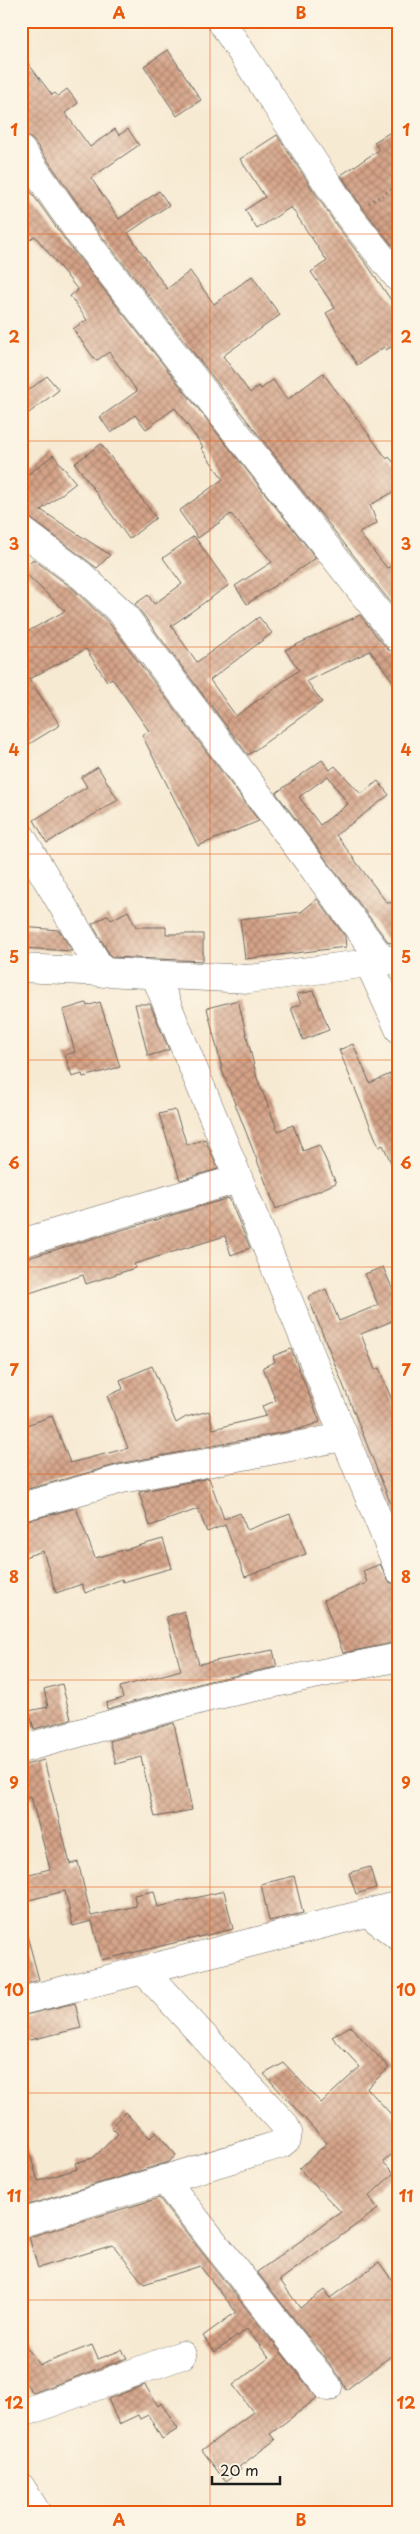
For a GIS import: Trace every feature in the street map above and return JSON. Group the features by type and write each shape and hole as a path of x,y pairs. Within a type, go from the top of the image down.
{"street":[{"path":"221,21 349,216 399,279"},
{"path":"21,150 80,234 399,640"},
{"path":"21,530 82,576 122,614 384,961 399,1029"},
{"path":"21,836 103,973"},
{"path":"21,968 249,979 384,961"},
{"path":"155,975 399,1570"},
{"path":"21,1243 238,1179"},
{"path":"21,1507 122,1479 343,1437"},
{"path":"21,1749 213,1696 399,1657"},
{"path":"21,2001 399,1905"},
{"path":"368,1913 399,1938"},
{"path":"21,2223 281,2144 287,2139 288,2132 144,1971"},
{"path":"164,2179 328,2387"},
{"path":"22,2419 182,2355"},
{"path":"21,2487 37,2513"}],"path":[{"path":"349,216 399,186"}],"building":[{"path":"168,50 201,100 177,116 144,66"},
{"path":"21,54 52,95 55,93 58,96 67,89 78,103 65,113 90,147 115,129 119,135 128,129 139,145 91,178 119,219 159,191 169,205 128,233 167,289 190,271 214,304 252,276 280,315 223,356 250,393 259,386 261,389 273,380 287,400 323,373 387,459 389,457 399,469 399,489 370,505 377,523 359,533 387,568 399,564 399,613 93,225 34,141 28,136 21,135"},
{"path":"399,127 399,244 394,247 362,207 341,175 379,150 374,142"},
{"path":"277,135 336,225 368,266 399,312 399,342 386,350 384,347 357,365 326,313 335,308 311,272 327,261 291,207 257,229 245,210 265,197 240,159"},
{"path":"21,178 68,244 316,558 247,604 235,586 272,562 231,514 198,538 179,511 223,479 175,408 146,429 135,415 111,433 100,417 137,391 109,352 96,361 73,329 87,320 70,296 78,290 35,236 21,246 21,220 29,214 21,203"},
{"path":"47,376 59,390 21,419 21,396"},
{"path":"101,444 156,518 129,539 75,463"},
{"path":"53,455 76,483 41,510 110,555 97,568 21,511 21,480"},
{"path":"194,536 229,585 171,626 197,662 259,617 272,633 210,680 236,716 299,670 285,650 360,615 387,649 399,654 399,689 370,651 307,681 322,702 248,755 135,604 148,595 154,604 182,584 163,558"},
{"path":"33,559 72,588 110,624 259,821 198,846 142,735 149,731 112,678 107,681 86,649 29,679 60,725 21,749 21,635 65,611 22,570"},
{"path":"322,760 330,770 335,766 361,794 378,781 389,795 336,835 387,903 399,902 399,941 389,943 276,793","holes":["328,776 348,804 320,825 299,797"]},
{"path":"98,767 118,800 47,843 34,820 87,787 81,777"},
{"path":"317,899 345,936 346,947 245,959 240,919 301,912"},
{"path":"128,911 136,927 166,927 166,934 203,934 203,961 111,957 92,924 108,915 111,920"},
{"path":"21,927 59,930 72,951 21,948"},
{"path":"314,991 329,1030 303,1040 291,1008 301,1004 297,994"},
{"path":"238,1000 257,1078 278,1131 293,1125 303,1151 319,1145 336,1183 276,1209 223,1073 207,1008"},
{"path":"100,1002 120,1067 83,1077 82,1074 72,1077 65,1055 75,1052 63,1010 86,1003 87,1006"},
{"path":"135,1004 150,1004 169,1050 148,1056"},
{"path":"353,1044 370,1083 399,1070 399,1180 383,1145 379,1147 339,1050"},
{"path":"175,1110 187,1145 205,1139 218,1169 180,1180 159,1114"},
{"path":"229,1198 250,1248 231,1255 225,1236 134,1264 135,1268 86,1284 83,1275 21,1296 21,1260"},
{"path":"383,1267 399,1304 399,1318 361,1334 375,1370 379,1368 399,1418 398,1522 308,1297 326,1289 339,1321 378,1305 365,1274"},
{"path":"291,1349 320,1422 300,1429 119,1464 21,1491 21,1427 52,1416 70,1463 128,1448 107,1396 123,1389 120,1380 152,1366 176,1423 186,1417 209,1411 213,1429 266,1416 262,1406 276,1401 263,1367 275,1362 273,1356"},
{"path":"209,1478 224,1519 240,1513 247,1530 290,1514 306,1554 245,1577 225,1525 207,1532 198,1509 150,1526 139,1492"},
{"path":"76,1508 95,1558 163,1539 172,1568 123,1582 122,1579 85,1593 82,1584 56,1593 43,1551 21,1558 21,1522"},
{"path":"380,1564 389,1582 399,1585 399,1642 343,1653 324,1600 367,1583 363,1571"},
{"path":"184,1611 199,1664 273,1650 277,1667 209,1681 107,1709 106,1703 123,1698 120,1687 181,1670 166,1617"},
{"path":"62,1684 71,1719 34,1729 29,1711 48,1707 44,1689"},
{"path":"174,1723 192,1810 155,1817 141,1757 116,1764 110,1741"},
{"path":"44,1760 70,1864 78,1862 91,1916 136,1906 134,1895 154,1891 158,1907 224,1891 233,1929 102,1960 92,1921 73,1926 65,1891 21,1902 21,1876 50,1869 31,1797 21,1800 21,1766"},
{"path":"370,1867 376,1888 356,1894 349,1873"},
{"path":"294,1876 303,1913 269,1921 261,1884"},
{"path":"21,1935 27,1935 39,1980 21,1985"},
{"path":"75,2003 81,2028 30,2040 21,2034 21,2016"},
{"path":"350,2026 389,2068 367,2088 399,2123 399,2148 383,2162 394,2173 369,2196 378,2209 280,2280 300,2308 324,2290 330,2298 379,2262 399,2290 399,2350 346,2390 340,2377 257,2272 341,2212 299,2169 327,2143 264,2074 284,2063 321,2103 360,2067 332,2037"},
{"path":"125,2112 150,2138 156,2132 176,2155 169,2162 21,2207 21,2142 26,2142 38,2181 77,2169 75,2163 93,2158 118,2134 111,2127"},
{"path":"159,2198 317,2398 270,2434 275,2440 239,2467 241,2470 225,2481 202,2450 253,2412 233,2385 269,2358 247,2329 215,2352 203,2336 236,2312 200,2266 144,2284 113,2245 38,2268 29,2237"},
{"path":"21,2340 40,2365 92,2345 98,2359 122,2350 127,2358 33,2393 21,2377"},
{"path":"145,2385 158,2406 161,2403 178,2429 162,2439 148,2415 140,2419 138,2415 119,2424 108,2399"}]}
